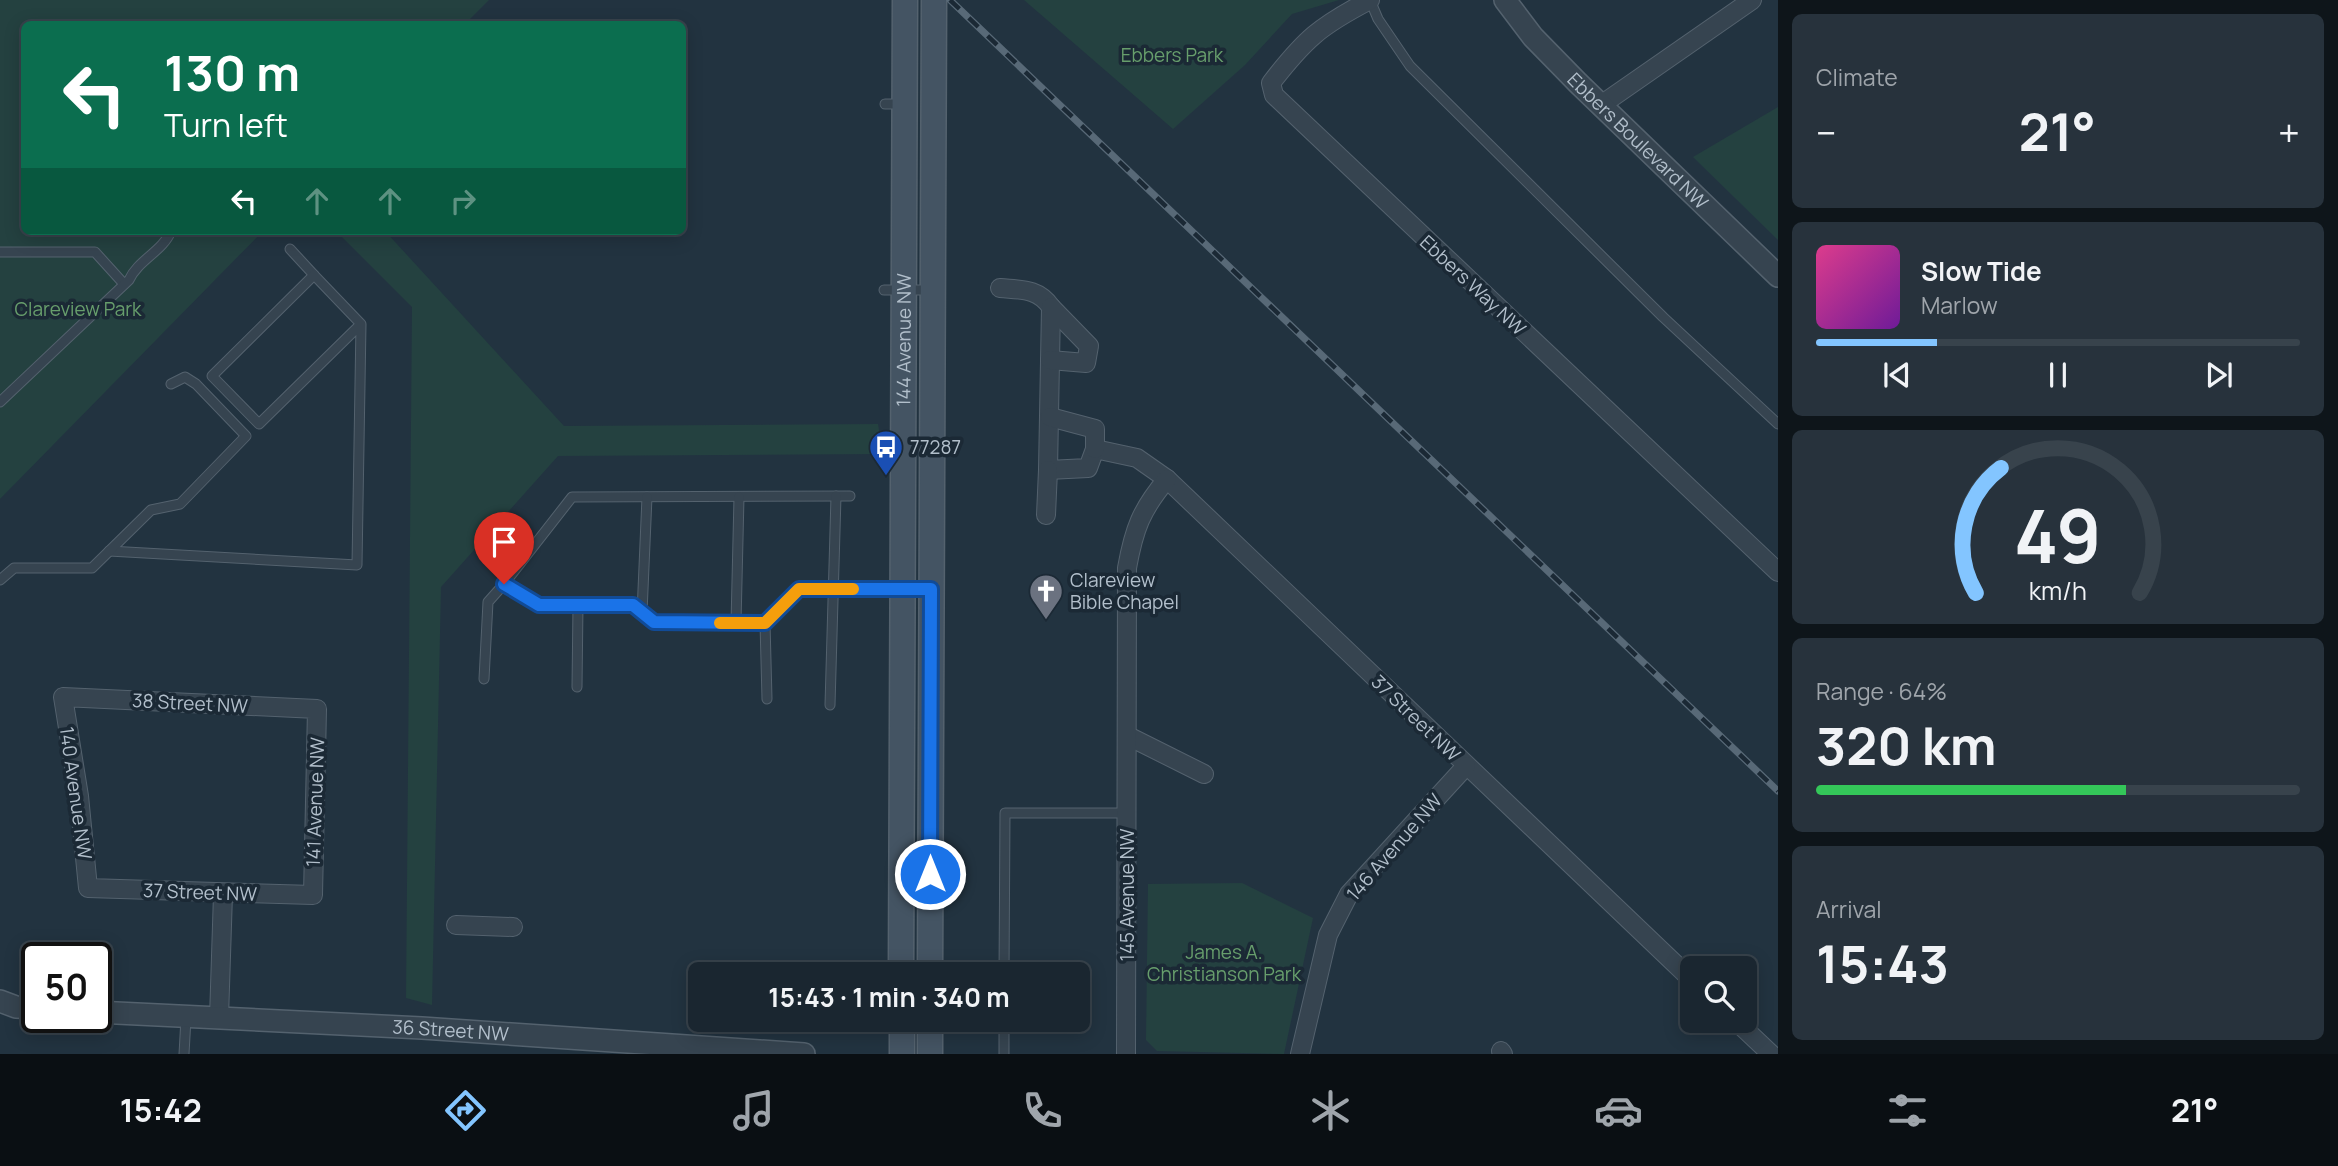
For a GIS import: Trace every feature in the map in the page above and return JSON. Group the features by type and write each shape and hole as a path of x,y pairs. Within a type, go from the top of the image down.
{"main road":[{"name":"144 Avenue NW","path":"901,962 903,588 894,290 895,104 905,0"},
{"name":"144 Avenue NW","path":"930,962 934,0"},
{"path":"902,1032 902,1054"},
{"path":"930,1032 930,1054"}],"street":[{"name":"Ebbers Way NW","path":"1370,0 1336,18 1302,42 1271,83 1274,95 1778,572"},
{"name":"Ebbers Boulevard NW","path":"1505,0 1533,37 1778,276"},
{"path":"1601,105 1752,0"},
{"path":"1000,288 1035,291 1044,296 1051,307 1089,346 1086,363 1050,360"},
{"path":"1046,515 1051,307"},
{"path":"1048,470 1088,468 1094,449 1095,429 1049,417"},
{"name":"37 Street NW","path":"1094,449 1137,458 1167,479 1680,969"},
{"name":"145 Avenue NW","path":"1126,1054 1128,568 1136,527 1144,507 1167,479"},
{"name":"38 Street NW","path":"63,697 317,709"},
{"name":"140 Avenue NW","path":"63,697 88,888"},
{"name":"141 Avenue NW","path":"313,895 317,709"},
{"path":"1128,736 1204,774"},
{"name":"146 Avenue NW","path":"1300,1054 1328,935 1349,894 1466,766"},
{"name":"37 Street NW","path":"88,888 313,895"},
{"path":"219,1018 223,894"},
{"path":"456,925 513,927"},
{"name":"36 Street NW","path":"112,1013 474,1031 804,1054"},
{"path":"1749,1033 1771,1054"}],"lane":[{"path":"1370,0 1394,46 1410,66 1663,317 1778,424"},
{"path":"0,402 124,284 133,271 169,235"},
{"path":"109,551 357,565 360,324 290,249"},
{"path":"0,252 95,252 124,284"},
{"path":"259,424 212,376 314,275"},
{"path":"894,290 933,290"},
{"path":"0,580 14,568 92,568 151,510 180,505 360,324"},
{"path":"171,384 185,377 197,384 246,436"},
{"path":"736,623 739,496"},
{"path":"830,705 836,496"},
{"path":"484,679 488,602 572,497 850,496"},
{"path":"642,613 648,497"},
{"path":"504,584 539,605 633,605 654,622 736,623 765,623 799,589 931,589"},
{"path":"577,687 578,605"},
{"path":"765,623 767,699"},
{"path":"1004,962 1005,813 1128,813"},
{"path":"184,1054 186,1016"},
{"path":"1004,1032 1004,1054"}],"green space":[{"name":"Clareview Park","path":"0,0 489,0 468,21 21,21 21,235 259,235 0,499"},
{"name":"Ebbers Park","path":"1024,0 1339,0 1292,14 1245,65 1173,129"},
{"path":"1778,107 1778,240 1693,157"},
{"path":"340,235 389,235 564,426 878,424 883,454 558,456 441,587 432,1005 406,998 412,307"},
{"name":"James A. Christianson Park","path":"1242,883 1313,918 1284,1054 1157,1051 1146,1040 1148,884"}],"railway":[{"path":"950,0 1778,791"}],"slow traffic":[{"path":"720,623 765,623 799,589 853,589"}],"place":[{"name":"77287","path":"886,477"},
{"name":"Clareview Bible Chapel","path":"1046,621"}],"route":[{"path":"504,584 539,605 633,605 654,622 765,623 799,589 931,589 930,874"}]}
